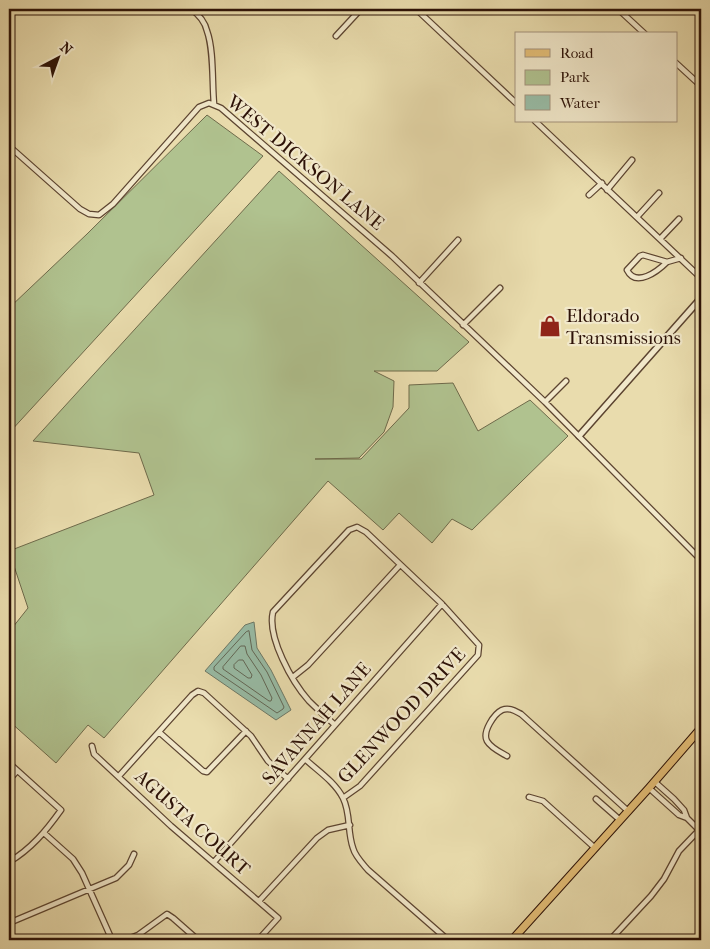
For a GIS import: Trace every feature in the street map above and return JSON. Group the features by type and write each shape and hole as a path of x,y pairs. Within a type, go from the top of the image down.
{"main road":[{"path":"512,940 655,782 701,728"}],"street":[{"path":"191,9 197,14 207,29 210,44 214,104"},
{"path":"336,36 361,9"},
{"path":"416,9 515,102"},
{"path":"618,9 643,32"},
{"path":"678,65 701,86"},
{"name":"WEST DICKSON LANE","path":"9,146 80,209 89,214 99,215 113,204 192,113 203,104 214,104 222,108 233,116 269,151 370,236 419,282 545,402 701,560"},
{"path":"537,122 701,278"},
{"path":"608,190 632,160"},
{"path":"589,195 602,183"},
{"path":"637,217 659,194"},
{"path":"660,239 679,219"},
{"path":"419,282 458,240"},
{"path":"667,262 643,255 627,270 633,277 638,278 654,273 667,262 681,258"},
{"path":"463,325 500,288"},
{"path":"579,436 701,298"},
{"path":"545,402 566,381"},
{"path":"335,725 308,700 293,677 274,642 271,620 273,612 349,530 357,527 366,532 442,604"},
{"path":"293,677 308,666 400,565"},
{"name":"GLENWOOD DRIVE","path":"344,798 360,786 478,655 479,645 442,604"},
{"name":"SAVANNAH LANE","path":"214,862 442,604"},
{"path":"120,776 192,695 198,691 204,693 246,731 268,761 288,779"},
{"path":"507,756 486,741 486,734 497,714 503,710 512,709 522,714 628,811"},
{"path":"159,732 203,771 207,772 246,731"},
{"name":"AGUSTA COURT","path":"92,746 94,754 120,776 171,826 278,918 258,940"},
{"path":"305,759 335,786 344,798 349,815 353,849 358,859 448,940"},
{"path":"9,763 61,810 44,833 27,851 9,862"},
{"path":"9,780 17,771"},
{"path":"610,940 651,896 664,879 679,851 700,830 687,818 679,804 655,782"},
{"path":"649,788 679,815 687,818"},
{"path":"529,797 543,802 595,848"},
{"path":"596,799 620,820"},
{"path":"259,901 316,838 328,830 350,825"},
{"path":"44,833 73,859 82,873 112,940"},
{"path":"9,923 116,878 130,865 134,854"},
{"path":"125,940 138,935 167,914 198,940"}],"green space":[{"path":"207,115 263,156 9,433 9,308"},
{"path":"279,171 469,342 437,371 374,371 394,381 393,407 384,432 359,458 315,459 361,459 409,408 409,385 453,383 478,431 530,400 568,436 472,530 452,519 432,543 399,513 383,530 328,481 104,738 88,725 56,763 9,721 9,632 28,608 9,551 154,495 139,453 33,441"}],"water":[{"path":"254,622 257,648 271,670 291,710 276,720 205,671 245,625"}],"place":[{"name":"Eldorado Transmissions","path":"550,326"}]}
